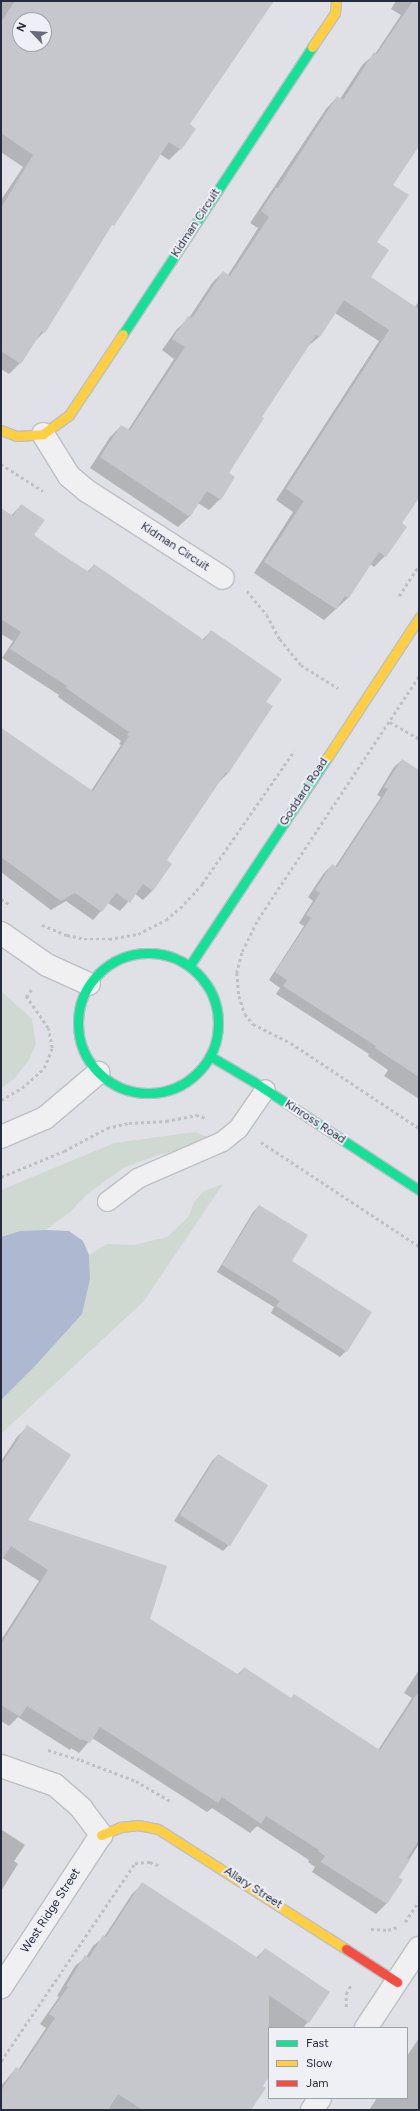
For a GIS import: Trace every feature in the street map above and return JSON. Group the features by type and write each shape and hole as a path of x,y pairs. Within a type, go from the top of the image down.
{"street":[{"name":"Kidman Circuit","path":"223,578 87,491 69,476 42,434 69,415 335,13 336,1"},
{"path":"1,430 17,436 42,434"},
{"name":"Goddard Road","path":"190,966 419,618"},
{"path":"1,933 47,965 89,984"},
{"path":"147,952 170,956 190,966 204,980 216,1004 219,1017 217,1037 210,1056 197,1074 179,1086 158,1093 136,1093 115,1086 98,1073 84,1053 78,1030 80,1006 89,984 104,967 125,956 147,952"},
{"name":"Kinross Road","path":"210,1056 265,1089 419,1190"},
{"path":"1,1137 45,1118 98,1073"},
{"path":"1,1766 55,1785 81,1808 101,1835"},
{"name":"Allary Street","path":"101,1835 121,1827 138,1825 158,1829 188,1846 397,1982"},
{"name":"West Ridge Street","path":"1,1987 101,1835"},
{"path":"367,2027 419,1948"},
{"path":"312,2110 319,2099"}],"lane":[{"path":"107,1201 136,1178 222,1141 238,1128 265,1089"}],"path":[{"path":"394,603 419,565"},
{"path":"223,578 230,579 246,589 267,615 280,639 301,665 338,688"},
{"path":"419,677 257,922 242,953 237,973 239,996 245,1014 253,1024 291,1043 419,1128"},
{"path":"333,694 342,682"},
{"path":"390,722 419,739"},
{"path":"37,922 68,935 84,939 109,939 138,934 166,920 180,908 202,884 298,746"},
{"path":"1,899 12,907"},
{"path":"1,1100 22,1088 44,1068 52,1048 48,1028 26,997"},
{"path":"1,1177 64,1151 107,1128 129,1123 166,1121 196,1116 231,1123 419,1246"},
{"path":"1,2061 135,1863 150,1862 165,1867"},
{"path":"386,1934 388,1930"}],"shaded area":[{"path":"1,991 32,1019 36,1044 29,1060 14,1079 1,1088"},
{"path":"195,1132 208,1137 200,1145 158,1155 123,1168 86,1195 70,1212 46,1230 20,1231 1,1237 1,1190 114,1143"},
{"path":"223,1184 144,1301 1,1434 1,1400 35,1366 90,1279 89,1255 107,1244 134,1245 167,1237 189,1216 194,1202 204,1191"}],"water":[{"path":"20,1231 69,1231 83,1241 89,1255 90,1279 82,1314 35,1366 1,1400 1,1237"}],"building":[{"path":"15,1 274,1 190,124 196,129 181,150 169,142 114,226 112,225 45,333 42,331 21,364 1,351 1,208 33,155 1,133 1,22"},
{"path":"413,1 419,1 419,146 393,185 409,195 377,242 389,250 371,277 419,309 419,498 402,523 407,527 386,557 379,552 349,598 345,596 336,609 264,562 304,501 286,489 389,330 344,300 320,337 316,335 262,417 264,418 229,473 235,477 221,500 207,491 190,517 100,457 121,425 130,430 185,347 172,339 188,316 192,318 223,271 230,276 269,217 261,211 276,188 278,188 337,96 343,100 374,52 377,54"},
{"path":"21,504 45,520 34,535 58,552 89,572 94,564 204,640 211,630 282,679 266,702 273,706 228,774 226,772 167,860 172,864 153,891 143,884 130,903 116,893 102,912 75,893 61,901 1,857 1,728 93,791 129,736 127,735 129,732 66,688 67,686 10,649 21,632 1,619 1,508 13,516"},
{"path":"402,759 419,770 419,1077 375,1048 376,1046 283,986 287,980 275,972 311,918 306,915 320,893 315,890 332,864 337,867 388,789 384,787"},
{"path":"259,1205 308,1235 292,1261 372,1312 347,1352 276,1306 280,1301 222,1265"},
{"path":"27,1425 71,1455 28,1520 167,1566 150,1619 239,1675 244,1667 291,1698 294,1694 380,1750 419,1691 419,1840 407,1858 410,1860 399,1877 403,1880 387,1904 321,1862 325,1856 318,1851 319,1850 266,1816 261,1824 222,1797 218,1803 100,1727 90,1743 82,1739 81,1740 27,1706 20,1717 1,1705 1,1644 48,1570 11,1546 1,1561 1,1465"},
{"path":"218,1454 268,1485 230,1546 180,1515"},
{"path":"142,1882 258,1958 265,1948 330,1992 309,2023 269,1995 268,2078 263,2086 266,2088 251,2110 143,2110 118,2094 108,2110 1,2110 1,2091 16,2067 20,2070 55,2018 49,2014 68,1987 66,1986 85,1955 89,1958 103,1935 106,1937"}],"traffic: fast":[{"path":"123,334 312,47"},
{"path":"190,965 327,758"},
{"path":"155,953 175,958 198,973 213,996 217,1009 218,1023 217,1037 213,1050 198,1073 175,1088 162,1092 141,1093 121,1088 98,1073 83,1050 79,1037 78,1016 83,996 98,973 121,958 134,954 155,953"},
{"path":"210,1056 254,1082 419,1190"}],"traffic: slow":[{"path":"312,47 335,13 336,1"},
{"path":"1,430 17,436 43,434 69,415 123,334"},
{"path":"327,758 419,618"},
{"path":"101,1835 121,1827 138,1825 158,1829 346,1949"}],"traffic: jam":[{"path":"346,1949 397,1982"}]}
